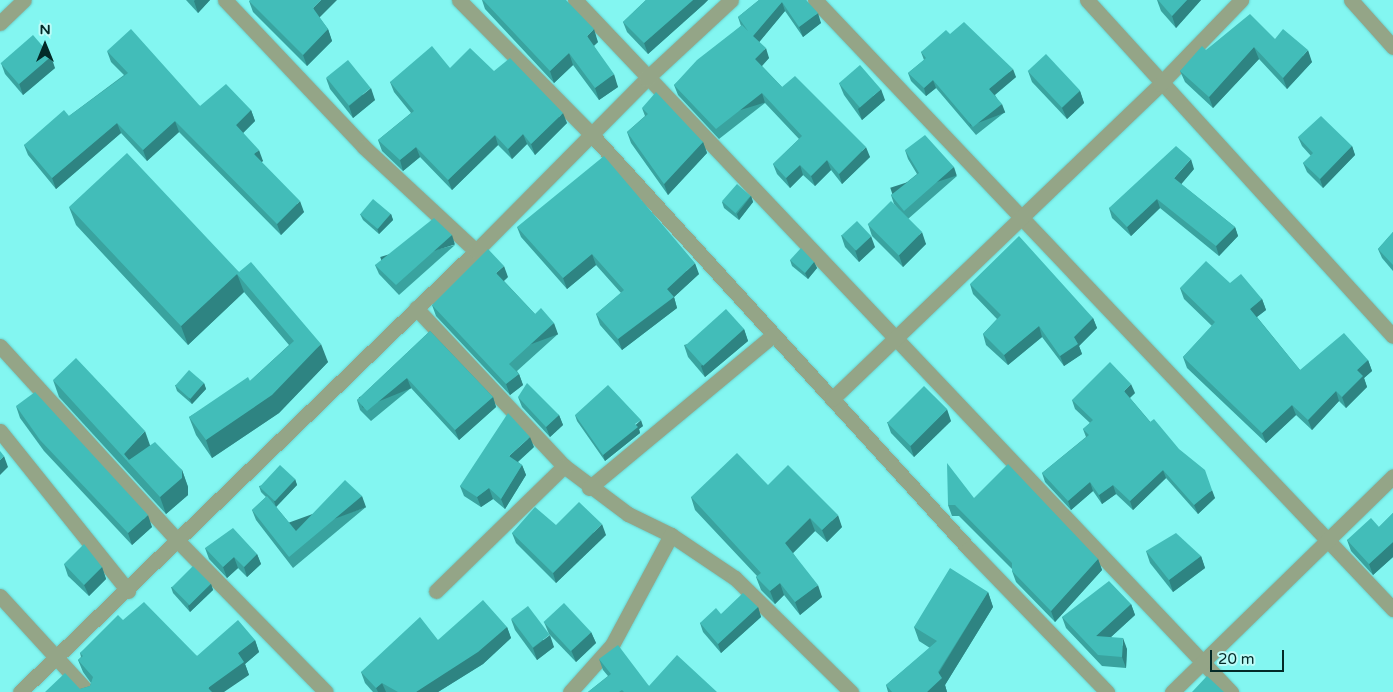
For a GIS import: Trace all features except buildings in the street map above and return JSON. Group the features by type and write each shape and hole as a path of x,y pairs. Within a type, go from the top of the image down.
{"street":[{"path":"0,23 24,0"},
{"path":"225,0 364,147 476,251"},
{"path":"459,0 592,135 832,399 1108,692"},
{"path":"575,0 646,79 738,170 897,341 1231,692"},
{"path":"20,692 128,590 476,251 646,79 732,0"},
{"path":"815,0 1020,221 1393,609"},
{"path":"1088,0 1160,84 1393,336"},
{"path":"832,399 897,341 1160,84 1241,0"},
{"path":"1351,0 1393,47"},
{"path":"416,308 564,466 589,488 671,535 735,578 851,692"},
{"path":"589,488 773,335"},
{"path":"0,346 178,541 326,692"},
{"path":"0,431 128,590"},
{"path":"436,590 564,466"},
{"path":"1172,692 1205,664 1393,476"},
{"path":"570,692 612,644 671,535"},
{"path":"0,596 88,692"}]}
